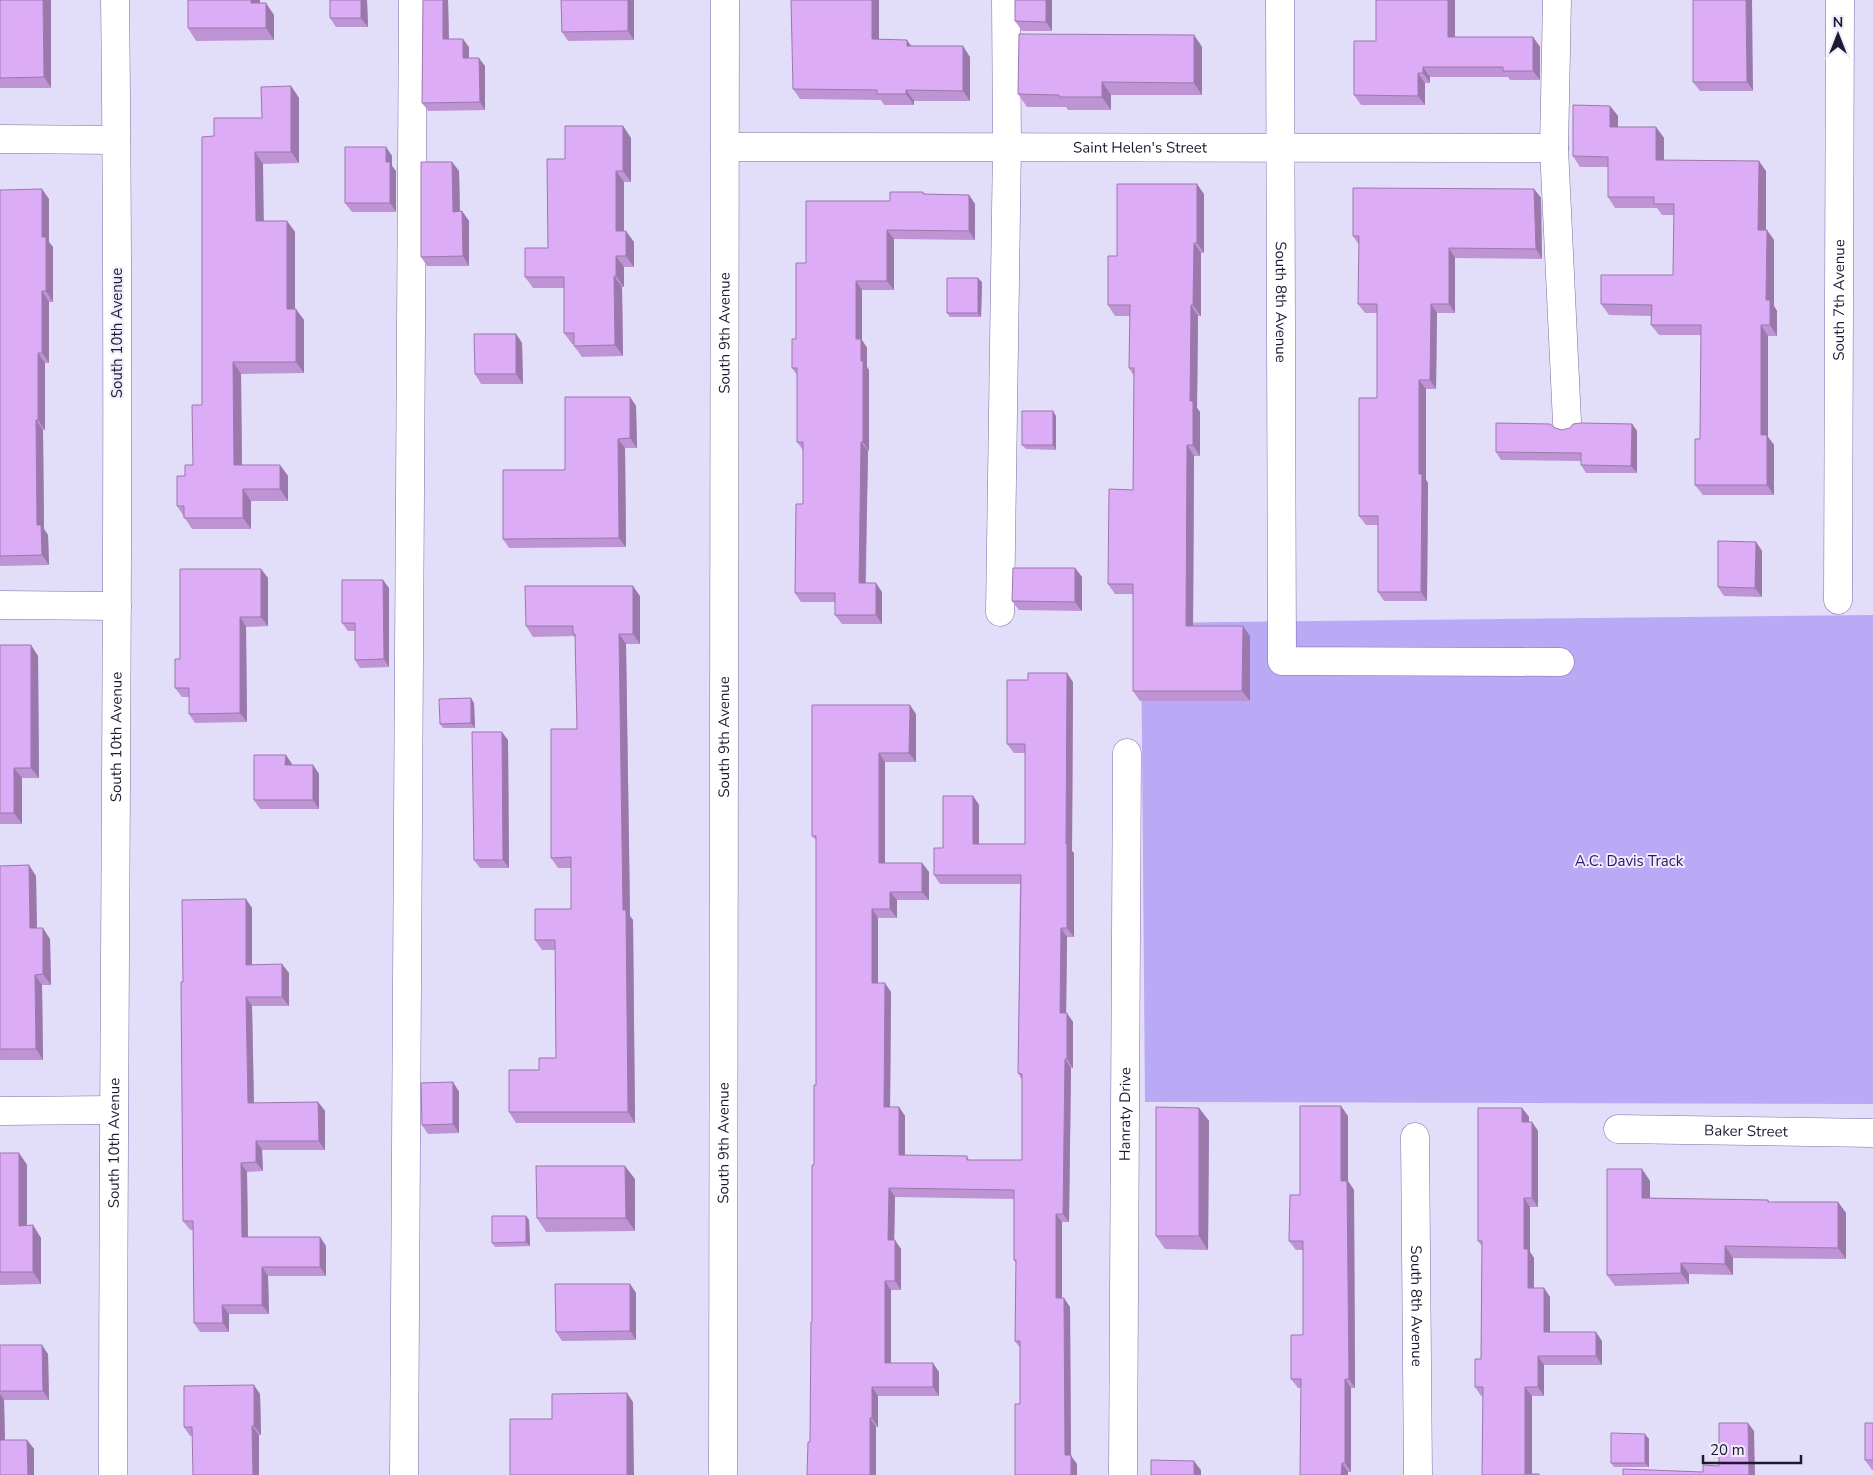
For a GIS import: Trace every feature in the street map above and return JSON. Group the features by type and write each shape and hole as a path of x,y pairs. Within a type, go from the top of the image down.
{"street":[{"name":"South 10th Avenue","path":"113,1475 113,1110 117,606 115,0"},
{"path":"404,1475 412,0"},
{"name":"South 9th Avenue","path":"723,1475 726,0"},
{"path":"1000,612 1007,146 1006,0"},
{"name":"South 8th Avenue","path":"1280,0 1282,661 1560,662"},
{"path":"1557,0 1554,148 1567,422"},
{"name":"South 7th Avenue","path":"1838,600 1840,0"},
{"path":"0,139 116,140"},
{"name":"Saint Helen's Street","path":"725,147 1280,146 1554,148"},
{"path":"0,604 117,606"},
{"name":"Hanraty Drive","path":"1123,1475 1127,753"},
{"path":"0,1111 113,1110"},
{"name":"Baker Street","path":"1618,1128 1873,1133"},
{"name":"South 8th Avenue","path":"1415,1137 1418,1475"}],"green space":[{"name":"A.C. Davis Track","path":"1873,615 1873,1104 1145,1102 1141,623"}],"building":[{"path":"0,0 43,0 44,77 0,78"},
{"path":"188,0 251,0 251,3 266,3 266,28 188,28"},
{"path":"330,0 361,0 361,18 330,18"},
{"path":"423,0 443,0 443,39 463,39 463,58 479,58 480,102 422,103"},
{"path":"561,0 628,0 628,31 562,32"},
{"path":"791,0 872,0 872,39 907,40 907,46 963,46 963,91 906,90 906,94 877,94 877,90 793,89"},
{"path":"1015,0 1046,0 1046,22 1015,21"},
{"path":"1376,0 1448,0 1448,37 1533,37 1533,71 1503,71 1503,67 1423,67 1423,73 1418,73 1418,96 1354,95 1354,41 1376,41"},
{"path":"1693,0 1746,0 1747,82 1693,82"},
{"path":"1019,34 1194,35 1194,83 1102,82 1102,97 1059,97 1059,95 1018,94"},
{"path":"291,86 291,152 255,152 256,221 287,221 287,309 296,309 296,362 233,362 234,465 280,465 280,489 243,489 243,518 184,518 184,506 177,506 177,476 185,476 185,465 193,465 192,405 202,405 202,137 214,136 214,118 262,118 261,87"},
{"path":"1573,105 1610,106 1610,127 1656,127 1656,160 1759,161 1758,230 1767,230 1766,300 1770,300 1770,325 1761,325 1761,435 1767,435 1767,485 1695,485 1695,439 1700,439 1701,325 1651,325 1652,305 1601,304 1601,275 1673,275 1674,204 1654,204 1654,197 1608,197 1608,157 1573,156"},
{"path":"565,126 623,126 623,171 616,171 616,231 626,231 626,256 616,256 616,276 614,276 615,345 574,346 574,333 564,333 564,277 525,277 525,248 548,248 547,159 565,159"},
{"path":"345,147 386,147 386,162 390,162 390,203 345,203"},
{"path":"421,162 452,162 453,212 462,211 463,256 421,257"},
{"path":"1117,184 1197,184 1197,243 1194,243 1193,305 1191,305 1190,401 1193,401 1193,445 1187,445 1186,626 1243,626 1242,691 1133,691 1133,584 1108,584 1109,489 1133,490 1134,368 1129,368 1130,305 1108,305 1108,256 1117,256"},
{"path":"1353,188 1534,189 1536,249 1449,248 1449,304 1431,304 1430,380 1419,380 1419,474 1422,474 1421,592 1378,592 1378,516 1359,516 1359,398 1377,398 1377,304 1358,304 1359,236 1353,236"},
{"path":"42,189 42,237 46,237 46,291 42,291 42,353 38,353 38,420 36,420 37,525 41,525 42,555 0,556 0,190"},
{"path":"890,192 969,195 969,231 887,230 887,281 856,281 856,339 861,339 861,361 863,361 859,583 876,583 876,615 835,615 835,593 795,593 796,504 803,504 803,442 797,442 797,368 792,368 792,339 796,339 796,263 806,263 806,201 890,201"},
{"path":"947,278 978,278 978,313 947,313"},
{"path":"474,334 516,334 516,374 475,374"},
{"path":"565,397 630,397 630,438 618,439 619,538 503,539 503,470 565,470"},
{"path":"1022,411 1053,411 1053,445 1022,445"},
{"path":"1496,423 1550,424 1562,430 1570,428 1573,424 1581,423 1632,424 1631,466 1581,465 1581,453 1496,452"},
{"path":"1718,541 1756,542 1755,588 1718,587"},
{"path":"1013,568 1075,568 1075,602 1012,601"},
{"path":"180,569 261,569 261,617 240,617 240,713 189,714 189,688 175,688 175,659 180,659"},
{"path":"342,580 383,580 384,659 355,660 355,623 342,623"},
{"path":"525,586 633,586 633,634 619,634 623,910 626,910 628,1112 509,1112 509,1070 539,1070 539,1058 556,1058 555,940 535,940 535,909 571,909 571,857 551,858 551,729 577,729 575,634 573,634 573,626 526,626"},
{"path":"0,645 31,645 31,768 14,768 14,813 0,813"},
{"path":"1028,673 1067,673 1067,928 1061,928 1060,1013 1067,1013 1067,1059 1065,1059 1063,1214 1056,1214 1056,1298 1064,1298 1065,1455 1071,1455 1071,1475 1015,1475 1015,1404 1020,1404 1020,1341 1015,1341 1016,1260 1014,1260 1014,1190 889,1188 888,1240 895,1240 895,1281 885,1281 885,1363 933,1363 933,1387 872,1387 870,1475 807,1475 808,1442 810,1442 812,1165 814,1165 814,1085 816,1085 816,836 812,836 812,705 910,705 909,753 879,753 879,863 922,863 922,892 890,892 890,909 872,909 872,983 885,983 884,1107 899,1107 899,1155 967,1156 967,1160 1022,1160 1022,1074 1018,1073 1021,875 934,875 934,848 943,848 943,796 973,796 973,844 1025,844 1025,744 1007,744 1007,680 1028,680"},
{"path":"471,698 471,723 440,724 439,699"},
{"path":"472,732 502,732 503,860 474,860"},
{"path":"254,755 286,755 285,765 313,765 313,800 254,800"},
{"path":"29,865 30,928 43,928 43,974 35,975 36,1049 0,1049 0,866"},
{"path":"246,899 246,965 282,964 282,997 246,997 248,1103 318,1102 319,1141 256,1141 256,1162 241,1163 242,1237 320,1237 320,1267 262,1267 262,1305 222,1305 223,1323 194,1323 193,1221 183,1221 182,900"},
{"path":"453,1082 453,1124 422,1125 421,1083"},
{"path":"1300,1106 1341,1106 1341,1181 1347,1181 1349,1379 1345,1379 1345,1463 1342,1463 1341,1475 1300,1475 1301,1379 1291,1379 1291,1335 1303,1335 1303,1241 1289,1241 1290,1195 1300,1195"},
{"path":"1156,1107 1199,1108 1199,1236 1156,1236"},
{"path":"1478,1108 1522,1108 1522,1122 1532,1122 1532,1198 1524,1198 1524,1249 1528,1249 1528,1288 1544,1288 1544,1332 1596,1332 1596,1356 1538,1356 1538,1387 1525,1387 1525,1474 1539,1475 1482,1475 1483,1387 1475,1387 1475,1359 1481,1359 1482,1241 1478,1241"},
{"path":"0,1153 19,1153 19,1226 33,1225 33,1272 0,1272"},
{"path":"536,1166 625,1166 626,1218 537,1218"},
{"path":"1607,1169 1642,1169 1642,1198 1838,1202 1838,1248 1725,1246 1725,1264 1681,1263 1681,1273 1607,1275"},
{"path":"492,1216 526,1216 526,1242 492,1243"},
{"path":"555,1284 630,1284 630,1331 556,1332"},
{"path":"0,1345 42,1345 43,1391 0,1391"},
{"path":"254,1385 254,1426 252,1426 253,1475 193,1475 192,1427 184,1427 184,1386"},
{"path":"627,1393 627,1475 510,1475 510,1419 552,1419 552,1394"},
{"path":"1719,1423 1748,1423 1749,1475 1623,1475 1623,1469 1703,1472 1703,1465 1719,1466"},
{"path":"1865,1423 1873,1423 1873,1460 1865,1460"},
{"path":"1611,1433 1645,1434 1645,1463 1611,1463"},
{"path":"0,1440 27,1440 28,1475 0,1475"},
{"path":"1151,1460 1194,1461 1194,1475 1151,1475"}]}
